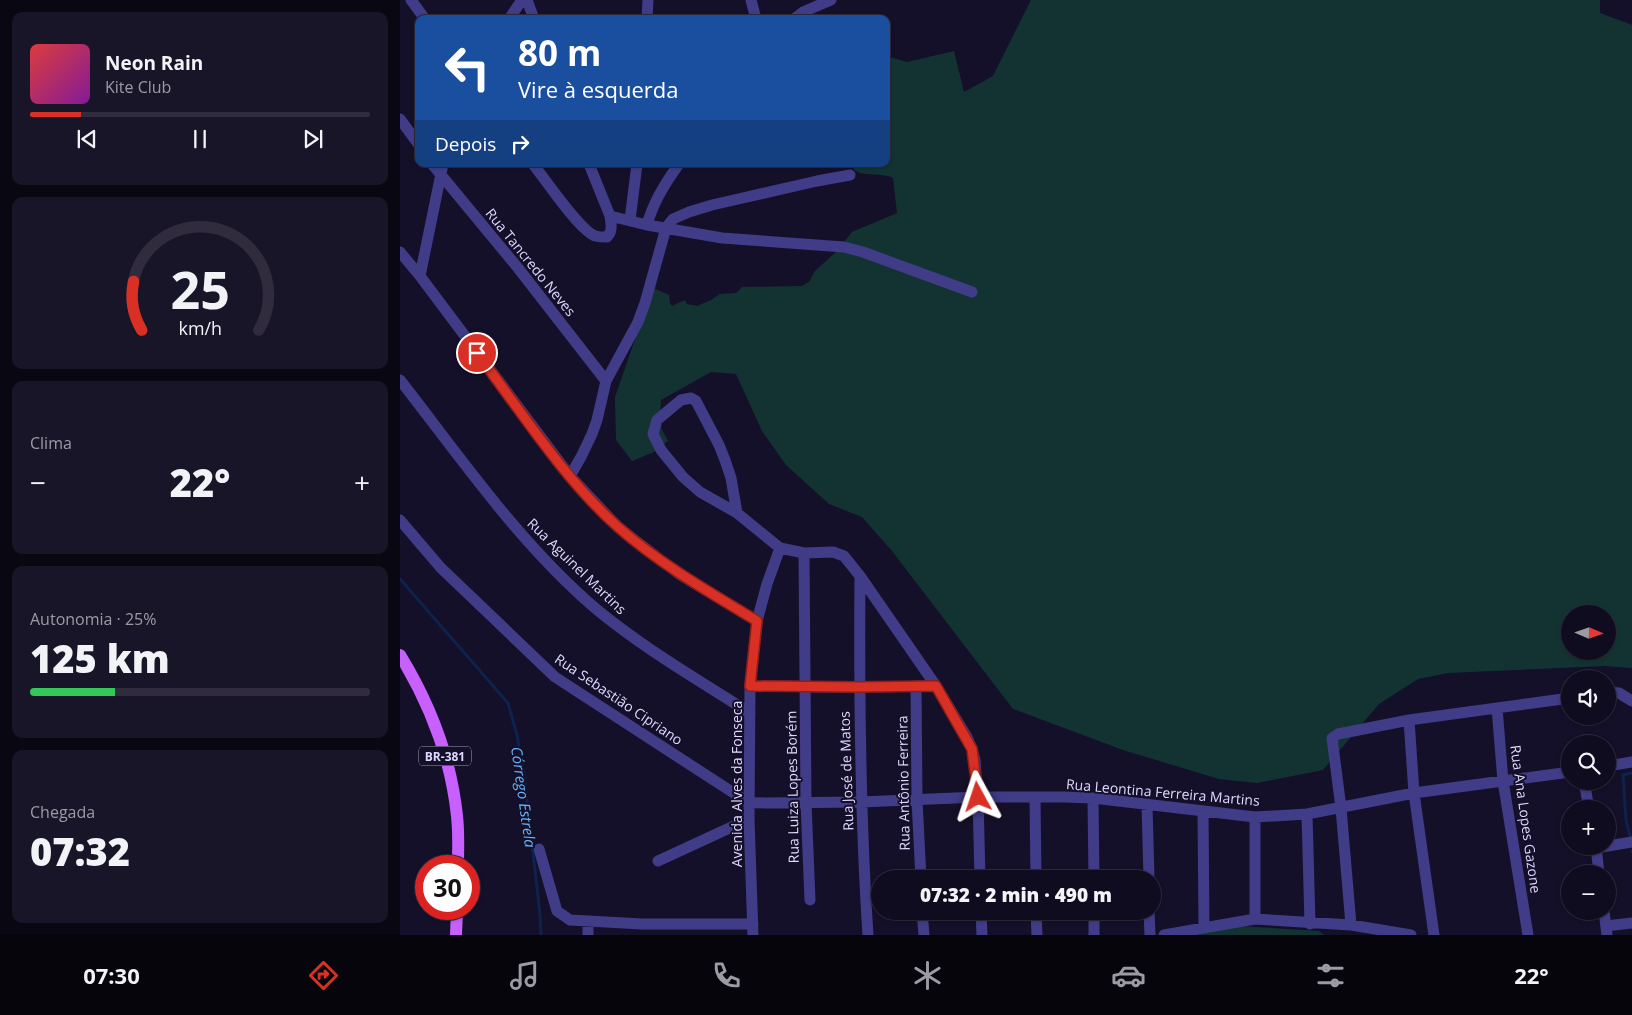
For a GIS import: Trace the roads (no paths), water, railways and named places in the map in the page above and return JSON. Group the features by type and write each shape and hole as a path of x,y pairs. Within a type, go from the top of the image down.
{"main road":[{"name":"BR-381","path":"400,655 426,704 443,748 452,779 457,817 458,855"},
{"path":"456,935 457,920"}],"street":[{"path":"411,0 422,15"},
{"path":"647,15 648,0"},
{"path":"751,0 755,15"},
{"path":"799,15 831,0"},
{"path":"512,15 521,1 531,15"},
{"path":"400,119 415,140"},
{"path":"535,167 566,208 594,235 607,237 611,233 610,216 590,167"},
{"path":"630,220 637,167"},
{"path":"647,225 658,197 677,167"},
{"path":"420,276 441,169"},
{"name":"Rua Tancredo Neves","path":"441,169 606,381"},
{"path":"570,476 592,434 606,381 638,322 666,228 673,219 712,205 850,175"},
{"path":"610,216 647,225 722,238 844,247 863,252 972,292"},
{"path":"400,252 570,476 618,527 679,574 757,621"},
{"name":"Rua Aguinel Martins","path":"400,380 511,523 550,565 588,601 627,633 750,713"},
{"path":"737,513 732,478 719,445 696,400 691,398 681,400 657,420 653,434 661,450 683,477 700,492 737,513 780,548 804,553 833,552 844,556 860,576 936,686 972,749 978,797 980,870"},
{"name":"Rua Sebastião Cipriano","path":"400,520 441,568 555,678 749,803"},
{"name":"Avenida Alves da Fonseca","path":"753,929 749,819 750,686 757,621 767,584 780,548"},
{"name":"Rua Luiza Lopes Borém","path":"804,553 806,803 810,900"},
{"name":"Rua José de Matos","path":"860,576 861,802 868,935"},
{"path":"750,686 936,686"},
{"name":"Rua Antônio Ferreira","path":"916,686 917,800 921,870"},
{"path":"1616,693 1632,702"},
{"path":"1351,925 1341,808 1332,738 1338,734 1409,720 1561,699"},
{"name":"Rua Ana Lopes Gazone","path":"1497,708 1504,781 1528,935"},
{"path":"1409,720 1414,792 1434,935"},
{"path":"1616,765 1632,762"},
{"name":"Rua Leontina Ferreira Martins","path":"749,803 861,802 978,797 1094,798 1255,818 1307,814 1414,792 1561,773"},
{"path":"1035,797 1036,870"},
{"path":"1094,798 1094,870"},
{"path":"1147,805 1149,870"},
{"path":"1203,811 1204,927"},
{"path":"1307,814 1310,924"},
{"path":"1255,818 1255,919"},
{"path":"658,861 749,819"},
{"path":"1616,844 1632,842"},
{"path":"539,849 557,911 570,920 642,930 753,929"},
{"path":"1164,935 1255,919 1310,924 1351,925 1411,935"},
{"path":"923,920 924,935"},
{"path":"981,920 982,935"},
{"path":"1036,920 1036,935"},
{"path":"1094,920 1094,935"},
{"path":"1149,920 1150,935"},
{"path":"588,922 588,935"},
{"path":"1607,930 1632,923"}],"waterway":[{"name":"Córrego Estrela","path":"400,579 508,703 517,735 524,774 541,935"},
{"path":"1630,836 1626,820 1623,775 1632,773"}]}
